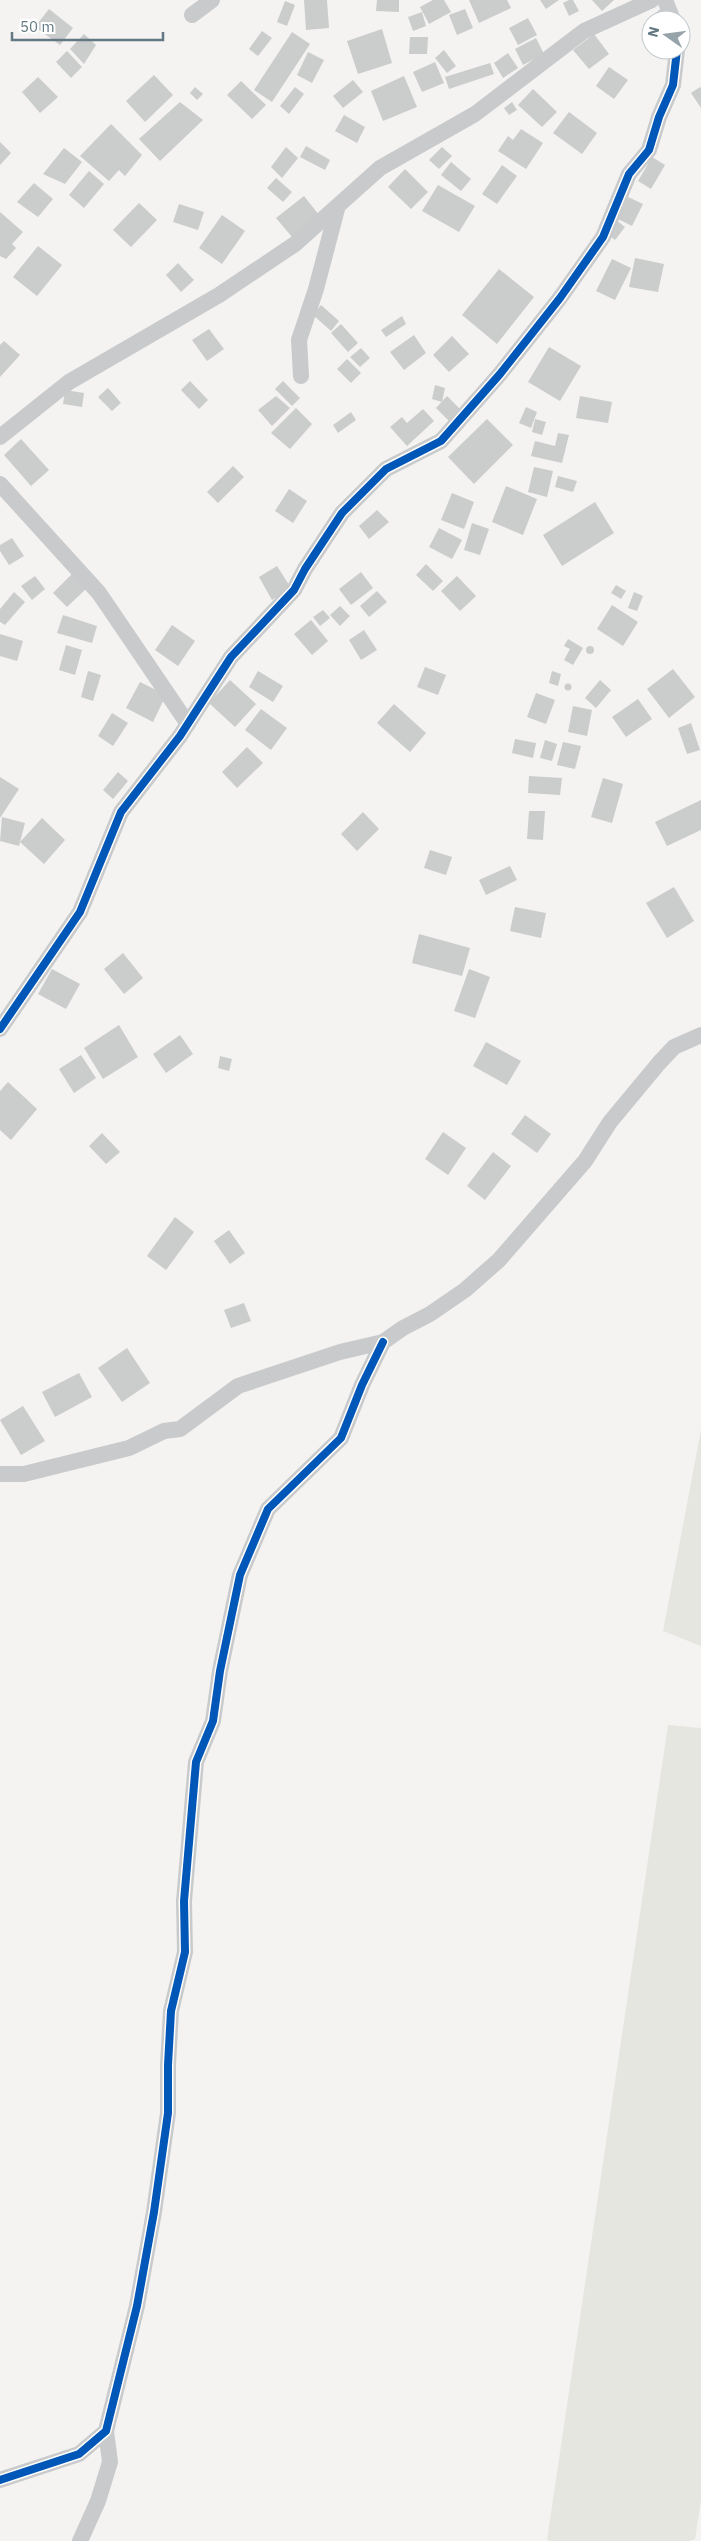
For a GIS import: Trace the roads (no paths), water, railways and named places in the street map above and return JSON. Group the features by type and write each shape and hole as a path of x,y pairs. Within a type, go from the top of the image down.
{"street":[{"path":"192,15 212,0"},
{"path":"0,437 69,382 219,295 295,244 337,209 380,168 475,114 584,31 652,0"},
{"path":"0,1029 80,912 121,812 188,724 230,657 294,590 305,569 342,513 386,469 441,441 500,374 560,298 603,236 629,174 649,150 659,117 673,85 676,60"},
{"path":"301,376 298,340 316,289 337,209"},
{"path":"0,484 99,593 188,724"},
{"path":"0,1474 24,1474 129,1448 164,1431 180,1429 238,1386 340,1352 383,1342 465,1290 500,1260 585,1161 610,1122 659,1063 674,1047 701,1035"},
{"path":"80,2541 98,2501 110,2462 106,2430 137,2306 154,2212 168,2113 171,2011 185,1952 184,1901 196,1762 213,1721 220,1671 238,1582 268,1509 341,1438 362,1385 383,1342"},
{"path":"0,2480 79,2454 106,2430"}]}
